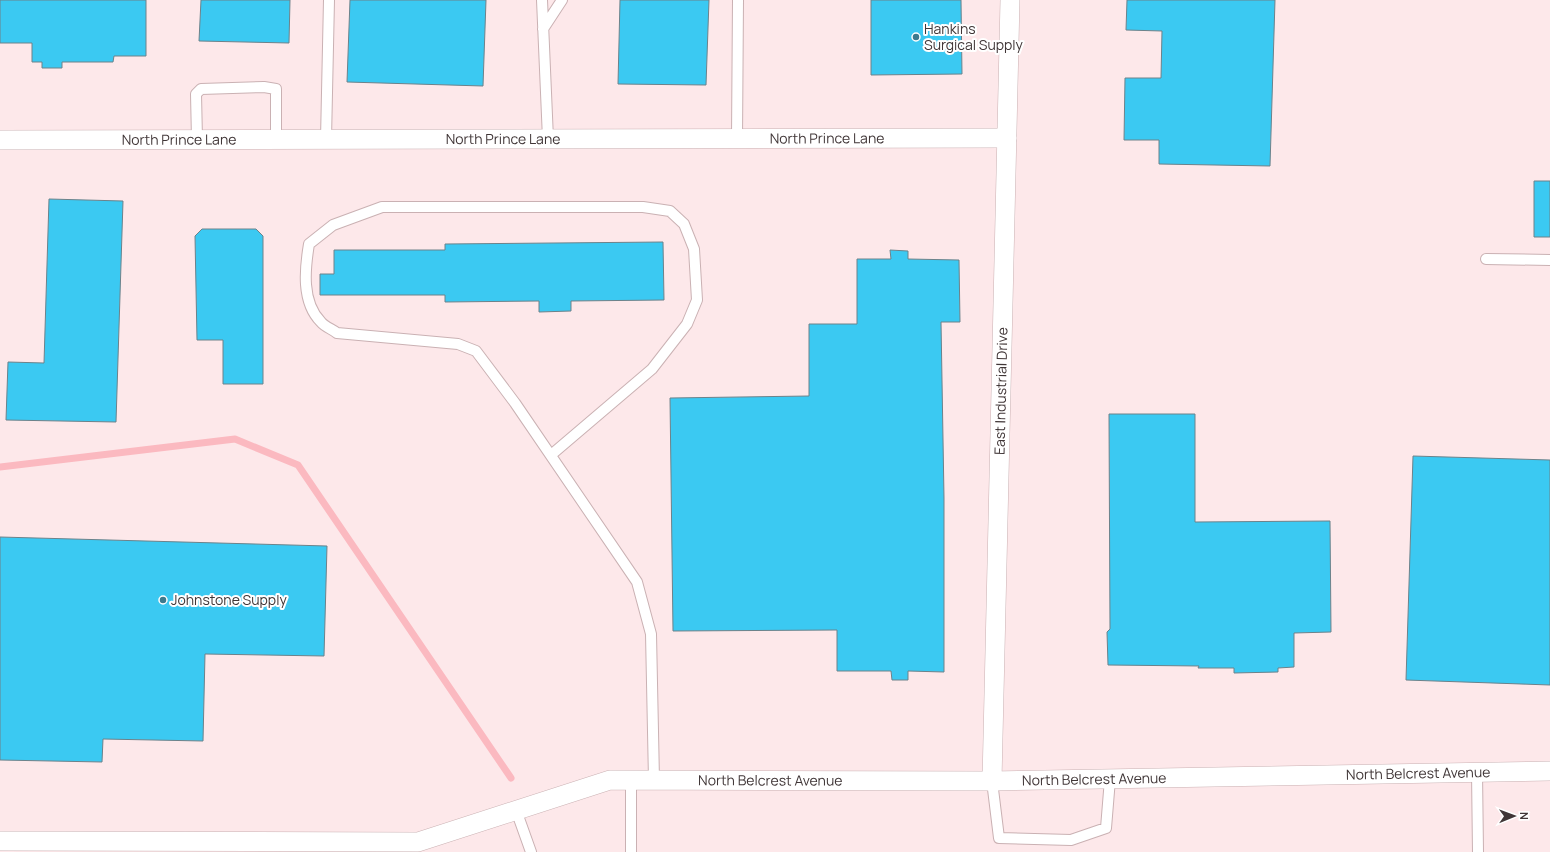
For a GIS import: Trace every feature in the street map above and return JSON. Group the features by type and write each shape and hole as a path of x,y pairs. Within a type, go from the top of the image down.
{"street":[{"name":"East Industrial Drive","path":"992,781 1010,0"},
{"name":"North Prince Lane","path":"0,140 1007,138"},
{"name":"North Belcrest Avenue","path":"0,841 128,846 418,842 610,780 992,781 1550,771"}],"lane":[{"path":"326,139 329,0"},
{"path":"542,0 548,139"},
{"path":"543,29 562,0"},
{"path":"737,138 738,0"},
{"path":"197,139 196,94 201,90 264,87 276,90 276,139"},
{"path":"551,455 652,369 687,324 697,300 694,249 684,224 670,211 643,207 382,206 333,225 309,244 305,267 307,293 313,309 321,322 337,333 458,344 476,351 551,455 637,582 651,634 654,780"},
{"path":"1486,259 1550,260"},
{"path":"1477,772 1478,852"},
{"path":"992,781 999,838 1071,840 1106,828 1110,779"},
{"path":"631,780 631,852"},
{"path":"516,810 532,852"}],"building":[{"path":"0,0 146,0 146,56 114,56 113,62 62,62 62,68 42,68 42,62 32,62 32,43 0,43"},
{"path":"201,0 290,0 289,43 199,41"},
{"path":"350,0 486,0 483,86 347,82"},
{"path":"620,0 709,0 706,85 618,84"},
{"name":"Hankins Surgical Supply","path":"871,0 961,0 962,74 871,75"},
{"path":"1127,0 1275,0 1270,166 1159,164 1159,140 1124,140 1125,78 1161,78 1162,31 1126,30"},
{"path":"1534,181 1550,181 1550,237 1534,237"},
{"path":"49,199 123,201 116,422 6,420 8,362 44,363"},
{"path":"202,229 256,229 263,236 263,384 223,384 223,340 197,340 195,236"},
{"path":"663,242 664,300 571,301 571,311 539,312 539,301 445,302 445,295 320,295 320,274 334,274 334,250 445,250 445,244"},
{"path":"890,250 908,251 908,259 959,260 960,322 941,322 944,498 944,672 908,671 908,680 892,680 891,671 837,671 837,630 673,631 670,398 809,396 809,324 857,324 857,259 891,259"},
{"path":"1109,414 1195,414 1195,522 1330,521 1331,632 1294,633 1294,667 1278,668 1278,672 1234,673 1234,668 1108,665 1107,632 1110,629"},
{"path":"1413,456 1550,460 1550,685 1406,680"},
{"name":"Johnstone Supply","path":"0,537 327,546 324,656 205,654 203,741 103,739 102,762 0,760"}],"waterway":[{"path":"0,467 235,439 298,465 511,778"}],"place":[{"name":"Hankins Surgical Supply","path":"916,37"},
{"name":"Johnstone Supply","path":"163,600"}]}
